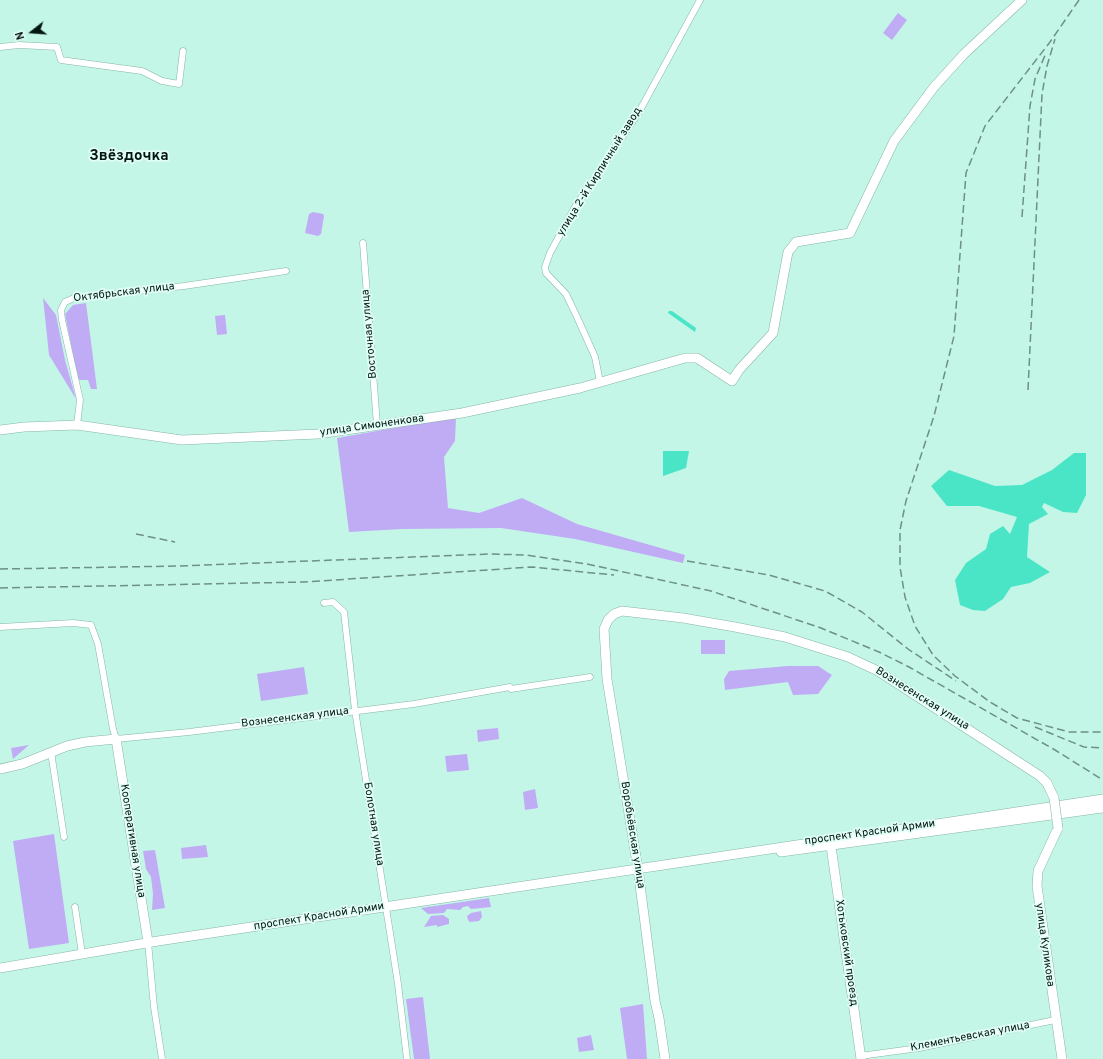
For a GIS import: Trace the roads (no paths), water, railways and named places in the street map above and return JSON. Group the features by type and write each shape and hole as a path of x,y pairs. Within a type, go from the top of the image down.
{"main road":[{"name":"улица Симоненкова","path":"0,430 24,427 77,425 182,440 318,434 462,413 580,388 685,358 697,358 732,381 739,370 773,333 788,252 796,242 850,233 894,141 934,87 964,54 1022,0"},
{"name":"Вознесенская улица","path":"614,614 622,611 683,618 785,637 848,657 878,670 1040,776 1047,783 1054,798 1056,831"},
{"name":"Воробьёвская улица","path":"614,614 608,620 604,629 607,679 638,869 655,1002 665,1059"},
{"name":"Вознесенская улица","path":"0,769 22,764 51,752 85,742 116,739"},
{"name":"Кооперативная улица","path":"116,739 148,942"},
{"name":"проспект Красной Армии","path":"0,968 148,942 638,869 660,864 1103,799"},
{"name":"проспект Красной Армии","path":"638,869 653,869 831,846 1103,808"},
{"name":"улица Куликова","path":"1056,831 1038,871 1036,886 1062,1059"},
{"name":"Хотьковский проезд","path":"831,846 861,1058"}],"street":[{"name":"улица 2-й Кирпичный завод","path":"600,382 595,357 566,294 546,273 545,267 550,253 575,207 639,112 698,7 700,0"},
{"path":"0,47 19,45 57,47 61,60 142,71 162,81 178,84 183,51"},
{"name":"Восточная улица","path":"363,243 377,425"},
{"name":"Октябрьская улица","path":"77,425 80,400 62,320 61,310 65,302 74,298 184,286 286,272"},
{"name":"Болотная улица","path":"324,603 333,602 344,612 355,710 386,906 407,1059"},
{"name":"Кооперативная улица","path":"0,627 73,623 91,625 98,644 116,739"},
{"name":"Вознесенская улица","path":"116,739 189,732 355,710 414,704 510,687 512,689 590,677"},
{"path":"51,752 64,837"},
{"path":"75,908 82,954"},
{"name":"Кооперативная улица","path":"148,942 154,1007 162,1059"},
{"name":"Клементьевская улица","path":"861,1058 1056,1024"}],"railway":[{"path":"1079,0 1050,42 985,126 966,173 954,336 934,416 906,501 900,530 900,567 905,597 915,626 933,655 955,676 990,702 1017,718 1069,732 1103,732"},
{"path":"1028,390 1042,94 1047,66 1055,39"},
{"path":"1022,217 1030,106 1035,79 1046,53"},
{"path":"136,534 175,542"},
{"path":"0,569 180,566 490,554 526,555 587,564 711,591 821,628 879,652 909,667 1055,750 1103,780"},
{"path":"687,561 769,575 825,591 862,612 908,649 956,681"},
{"path":"0,588 304,582 532,567 614,575"},
{"path":"1035,727 1084,747 1103,748"}],"district":[{"name":"Звёздочка","path":"129,157"}]}
